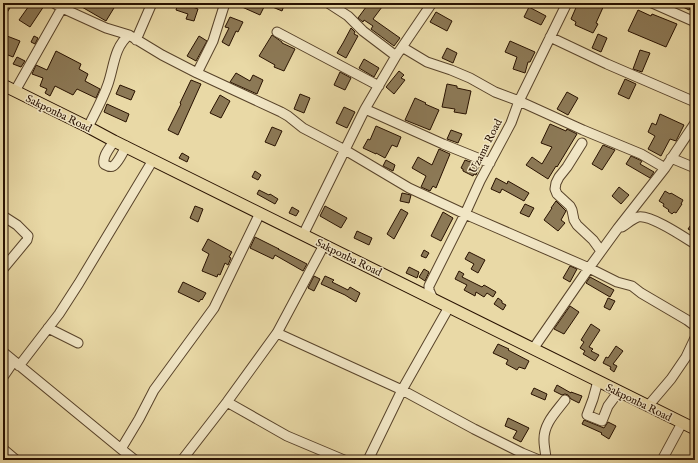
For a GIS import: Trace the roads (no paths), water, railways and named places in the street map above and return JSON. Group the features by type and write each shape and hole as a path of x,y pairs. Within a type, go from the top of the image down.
{"main road":[{"name":"Sakponba Road","path":"3,85 695,429"}],"street":[{"path":"88,127 108,83 118,49 123,41 132,38 152,3"},
{"path":"197,73 213,41 225,3"},
{"path":"328,3 348,16 363,31 396,56"},
{"path":"304,235 365,109 396,56 432,3"},
{"name":"Uzama Road","path":"433,299 429,286 511,123 519,101 567,3"},
{"path":"652,3 695,22"},
{"path":"15,91 58,5 106,28 132,38 197,73 281,112 303,128 345,150 409,188 589,268 617,282 632,286 695,326"},
{"path":"277,32 379,86"},
{"path":"550,38 695,102"},
{"path":"402,47 427,62 470,78 495,92 641,154 665,168"},
{"path":"365,109 490,163"},
{"path":"533,349 601,251 665,168 670,158 695,123"},
{"path":"114,141 103,160 104,164 108,166 113,166 116,164 126,146"},
{"path":"582,143 559,177 555,189 557,194 570,206 577,225 593,240 601,251"},
{"path":"670,158 695,168"},
{"path":"3,377 59,314 153,160"},
{"path":"121,449 154,390 214,308 260,213"},
{"path":"3,216 17,225 28,236 28,240 3,269"},
{"path":"618,228 623,227 638,217 645,217 667,227 695,244"},
{"path":"182,460 227,402 277,333 324,245"},
{"path":"368,460 402,390 449,307"},
{"path":"48,328 78,343"},
{"path":"277,333 402,390 474,429 539,460"},
{"path":"648,406 671,379 686,357 695,338"},
{"path":"3,352 135,460"},
{"path":"598,381 587,415 602,421 608,406 619,391"},
{"path":"593,399 608,406"},
{"path":"546,460 544,440 545,429 553,415 566,400"},
{"path":"227,402 287,436 344,460"},
{"path":"662,460 682,423"},
{"path":"3,449 16,460"}]}
